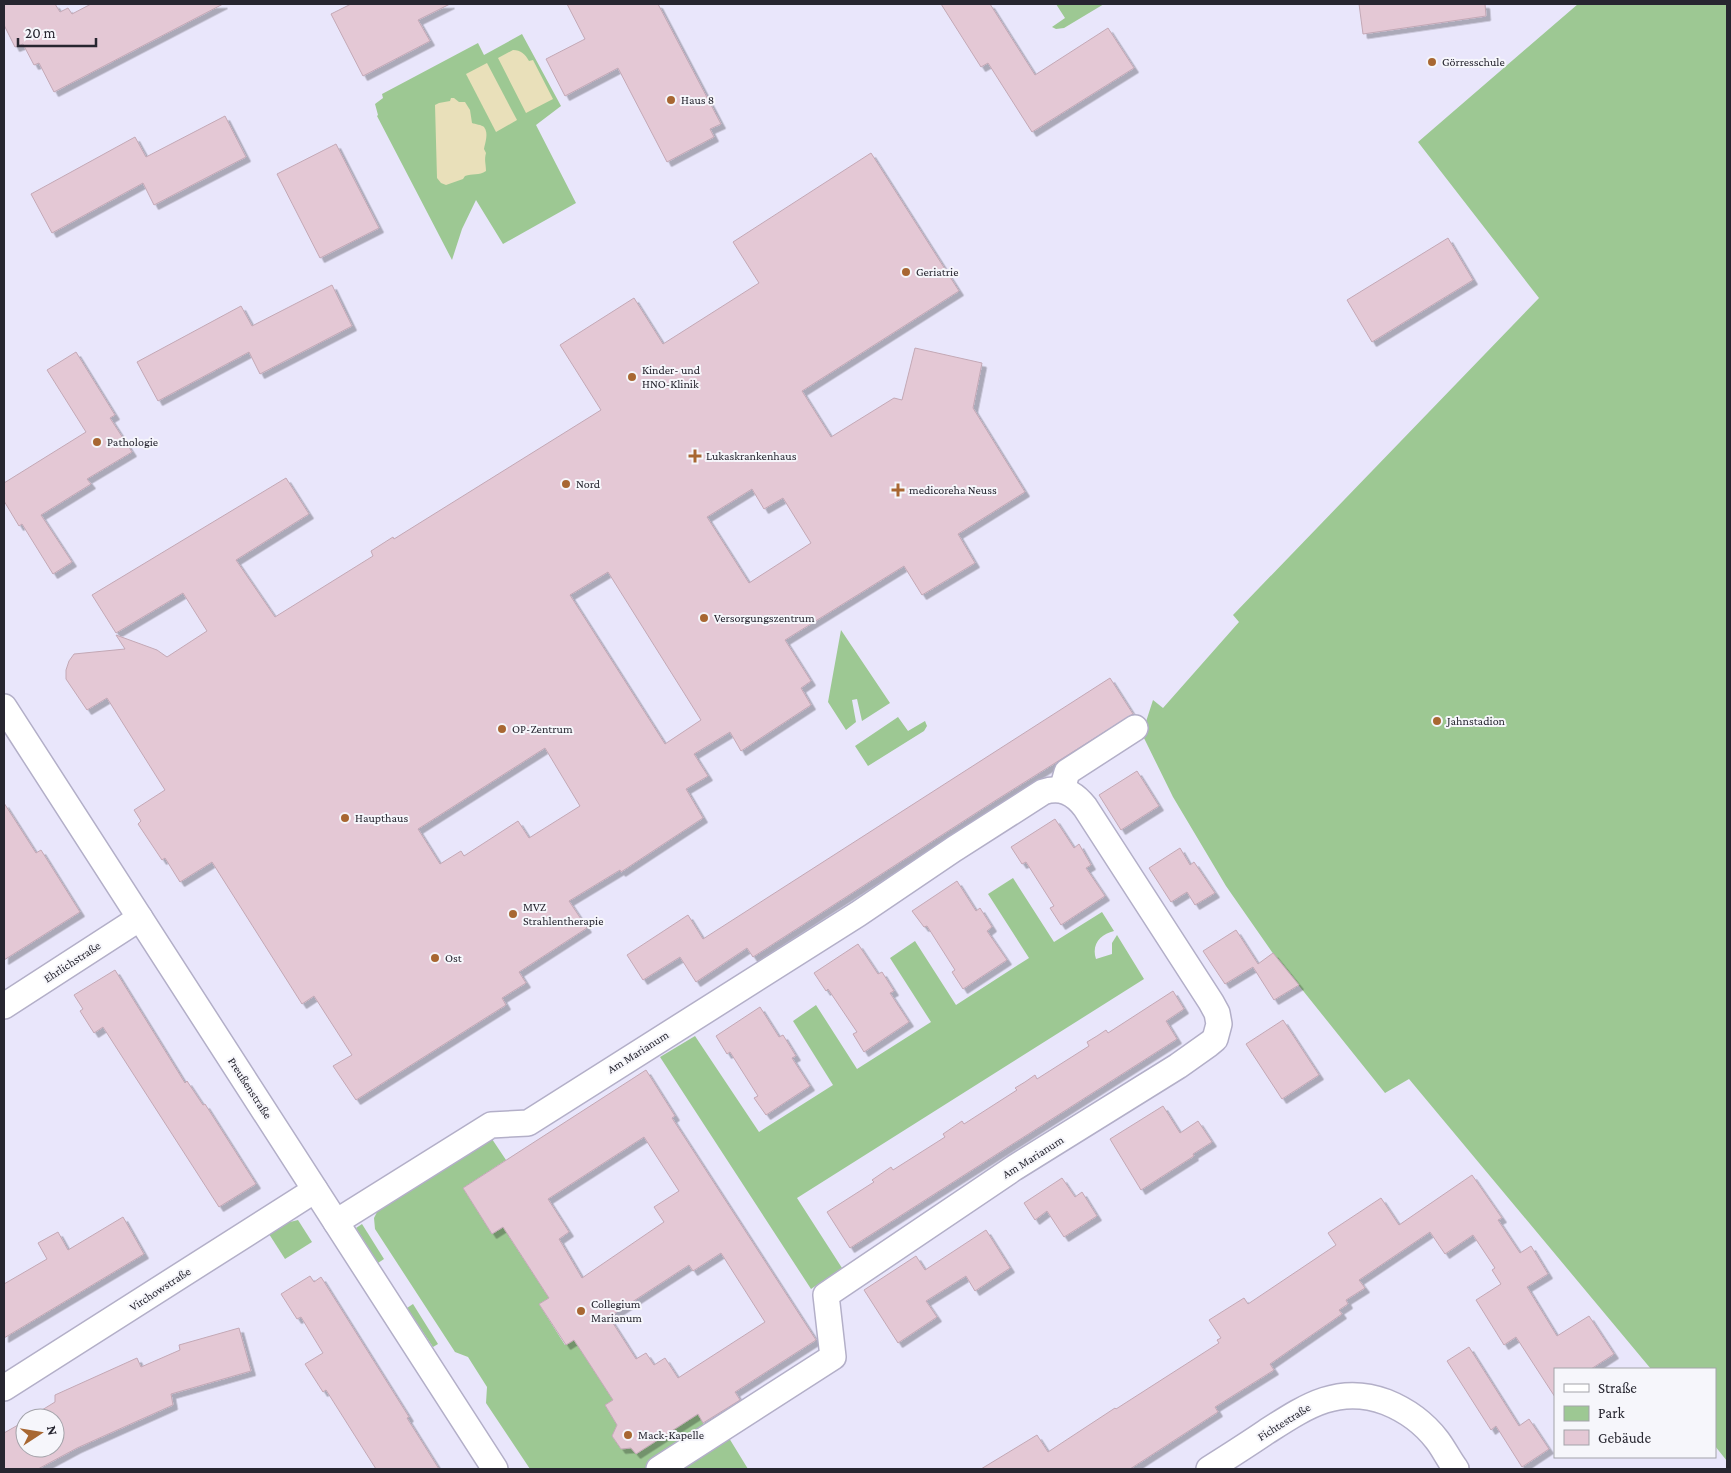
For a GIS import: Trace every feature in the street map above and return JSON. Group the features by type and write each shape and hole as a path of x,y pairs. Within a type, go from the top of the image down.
{"street":[{"name":"Preußenstraße","path":"4,707 495,1469"},
{"path":"1062,790 1067,772 1135,728"},
{"name":"Am Marianum","path":"336,1222 491,1125 528,1123 858,914 1020,805 1049,790 1062,790 1075,796 1085,807 1211,1002 1219,1024 1215,1039 1178,1066 1014,1168 826,1294 833,1356 659,1469"},
{"name":"Ehrlichstraße","path":"4,1006 140,918"},
{"name":"Virchowstraße","path":"4,1388 315,1190"},
{"name":"Fichtestraße","path":"1209,1469 1311,1405 1336,1396 1357,1396 1377,1399 1409,1414 1422,1424 1437,1440 1456,1469"}],"green space":[{"path":"1056,4 1104,4 1064,28 1056,29 1052,27 1065,18"},
{"name":"Jahnstadion","path":"1578,4 1727,4 1727,1461 1716,1447 1716,1368 1650,1368 1409,1079 1385,1093 1272,952 1226,886 1173,797 1142,734 1153,700 1163,708 1239,622 1233,615 1539,298 1418,142"},
{"path":"522,34 561,106 536,125 576,203 503,244 476,200 462,229 452,260 377,116 375,104 383,98 382,94 478,43 484,55"},
{"path":"841,630 890,703 862,721 857,699 852,700 856,722 846,730 828,702"},
{"path":"898,717 908,731 925,721 927,726 924,731 868,766 855,746"},
{"path":"1013,878 1054,942 1102,912 1114,931 1101,937 1096,944 1096,959 1112,954 1112,943 1117,935 1144,979 797,1198 842,1268 811,1289 660,1057 695,1036 759,1132 833,1085 793,1021 816,1005 857,1069 931,1022 890,958 915,941 956,1005 1029,958 988,894"},
{"path":"490,1136 506,1160 463,1188 492,1234 507,1225 508,1235 549,1298 539,1304 565,1345 574,1340 613,1400 605,1405 617,1425 612,1436 621,1449 631,1448 636,1454 698,1414 705,1426 729,1438 748,1469 530,1469 486,1403 487,1387 468,1357 455,1352 375,1229 374,1218 378,1210"},
{"path":"298,1220 312,1242 285,1259 269,1234 286,1223"},
{"path":"362,1224 384,1259 378,1263 356,1228"},
{"path":"413,1304 438,1344 433,1347 407,1308"}],"sand":[{"path":"513,50 522,53 529,61 533,60 553,99 526,113 498,58"},
{"path":"487,63 517,120 496,132 466,74"},
{"path":"451,98 459,102 465,102 470,110 472,123 483,126 485,129 486,171 465,176 463,179 446,185 437,178 435,105 450,101"}],"building":[{"path":"4,4 55,4 60,12 68,8 72,14 91,4 223,4 54,92 39,63 34,65 23,44 15,47 4,25"},
{"path":"351,4 450,4 418,20 430,41 363,76 331,14"},
{"name":"Haus 8","path":"567,4 658,4 721,124 710,129 714,137 667,162 618,68 565,96 546,59 585,39"},
{"path":"941,4 990,4 1035,75 1108,28 1134,68 1032,132 988,63 981,67"},
{"path":"1359,4 1485,4 1486,16 1363,34"},
{"path":"225,116 246,157 154,205 143,183 52,233 31,194 135,137 146,157"},
{"path":"336,144 379,228 320,258 277,174"},
{"path":"871,153 959,291 802,391 831,437 894,398 902,400 915,348 982,363 973,408 1025,492 958,534 975,563 922,595 904,566 785,640 811,681 801,688 811,705 741,751 730,732 694,754 708,776 686,789 703,818 621,872 620,870 569,901 587,928 519,972 526,983 502,998 506,1005 356,1100 333,1066 352,1055 314,996 302,1004 212,862 180,882 165,858 162,860 138,824 141,821 134,810 165,790 107,698 87,710 66,679 66,670 74,654 125,649 116,635 157,650 167,657 207,631 183,593 116,633 92,595 286,478 309,514 236,560 275,617 373,556 371,551 393,537 394,539 601,410 560,345 634,298 663,344 759,283 733,242","holes":["752,489 764,509 783,498 811,543 749,583 707,517","608,572 701,720 665,744 570,595","545,748 580,806 529,838 518,821 464,856 461,851 440,864 418,829"]},
{"path":"1448,238 1473,280 1372,342 1347,300"},
{"path":"332,285 352,326 260,374 249,352 158,401 137,362 241,306 252,326"},
{"name":"Pathologie","path":"76,352 115,415 110,418 132,452 87,479 91,484 41,515 72,562 53,574 22,524 19,526 4,501 4,483 86,432 47,370"},
{"path":"1110,678 1133,714 753,957 747,948 696,982 680,957 643,980 627,955 688,915 703,939"},
{"path":"1137,771 1159,806 1121,830 1099,795"},
{"path":"4,803 36,853 41,850 80,912 4,960"},
{"path":"1055,819 1074,848 1079,844 1091,865 1086,868 1105,896 1061,925 1050,908 1054,906 1026,862 1022,864 1011,847"},
{"path":"1180,848 1190,865 1194,862 1215,893 1195,905 1187,892 1171,902 1149,868"},
{"path":"957,881 976,911 980,908 992,927 987,931 1007,960 963,989 952,972 955,970 927,926 924,927 912,911"},
{"path":"1236,930 1258,964 1273,953 1299,985 1274,1000 1253,967 1225,984 1203,951"},
{"path":"858,944 878,974 882,972 894,991 890,993 909,1022 864,1052 853,1034 857,1032 828,989 826,991 814,973"},
{"path":"115,970 185,1083 187,1081 203,1105 205,1104 256,1184 219,1207 103,1027 94,1033 80,1011 83,1009 74,995"},
{"path":"1173,991 1184,1009 1166,1021 1177,1039 850,1248 827,1212 874,1182 872,1180 891,1167 893,1170 945,1137 943,1134 962,1121 964,1124 1017,1090 1015,1088 1035,1075 1037,1079 1089,1046 1087,1042 1106,1030 1108,1033"},
{"path":"760,1007 779,1037 783,1035 796,1056 792,1058 810,1086 766,1115 754,1098 758,1096 730,1052 727,1054 716,1036"},
{"path":"1283,1020 1319,1075 1282,1099 1246,1044"},
{"name":"Collegium Marianum","path":"646,1070 675,1116 672,1118 816,1340 735,1392 740,1400 703,1423 698,1414 636,1454 631,1448 621,1449 612,1436 617,1425 605,1405 613,1400 574,1340 566,1345 539,1304 549,1298 503,1227 492,1234 463,1188","holes":["644,1137 679,1191 654,1207 664,1222 582,1278 559,1239 569,1232 548,1199","721,1253 765,1322 678,1378 665,1358 654,1365 646,1353 636,1359 609,1317 689,1265 693,1271"]},
{"path":"1163,1106 1180,1133 1198,1121 1212,1142 1193,1154 1194,1156 1141,1190 1110,1139"},
{"path":"1472,1175 1502,1218 1498,1220 1520,1253 1531,1246 1548,1274 1527,1287 1557,1336 1589,1316 1614,1354 1593,1368 1554,1368 1554,1395 1516,1337 1504,1345 1476,1300 1501,1284 1492,1270 1495,1268 1473,1235 1445,1254 1430,1232 1359,1280 1365,1288 1346,1300 1348,1304 1339,1310 1342,1314 1270,1364 1274,1370 1215,1407 1218,1412 1130,1469 981,1469 1037,1435 1048,1452 1219,1343 1217,1340 1221,1338 1209,1320 1244,1298 1248,1304 1336,1245 1328,1233 1381,1198 1399,1225"},
{"path":"1062,1178 1075,1197 1082,1192 1097,1216 1064,1237 1047,1211 1035,1220 1024,1203"},
{"path":"123,1217 144,1254 4,1338 4,1284 47,1259 38,1243 58,1232 68,1250"},
{"path":"986,1230 1010,1268 975,1291 966,1276 926,1301 937,1317 898,1343 864,1290 916,1256 925,1270"},
{"path":"310,1276 314,1282 321,1277 409,1417 407,1418 439,1469 376,1469 326,1390 323,1392 305,1364 323,1353 301,1317 297,1319 281,1294"},
{"path":"239,1328 251,1371 171,1394 173,1405 65,1454 65,1408 45,1408 55,1402 55,1395 137,1358 141,1367 180,1350 179,1345"},
{"path":"1469,1347 1519,1426 1529,1419 1549,1449 1522,1467 1496,1426 1491,1430 1447,1361"},
{"path":"15,1427 15,1458 58,1458 38,1469 4,1469 4,1433"}],"place":[{"name":"Görresschule","path":"1432,62"},
{"name":"Haus 8","path":"671,100"},
{"name":"Geriatrie","path":"906,272"},
{"name":"Kinder- und HNO-Klinik","path":"632,377"},
{"name":"Pathologie","path":"97,442"},
{"name":"Lukaskrankenhaus","path":"695,456"},
{"name":"Nord","path":"566,484"},
{"name":"medicoreha Neuss","path":"898,490"},
{"name":"Versorgungszentrum","path":"704,618"},
{"name":"Jahnstadion","path":"1437,721"},
{"name":"OP-Zentrum","path":"502,729"},
{"name":"Haupthaus","path":"345,818"},
{"name":"MVZ Strahlentherapie","path":"513,914"},
{"name":"Ost","path":"435,958"},
{"name":"Collegium Marianum","path":"581,1311"},
{"name":"Mack-Kapelle","path":"628,1435"}]}
